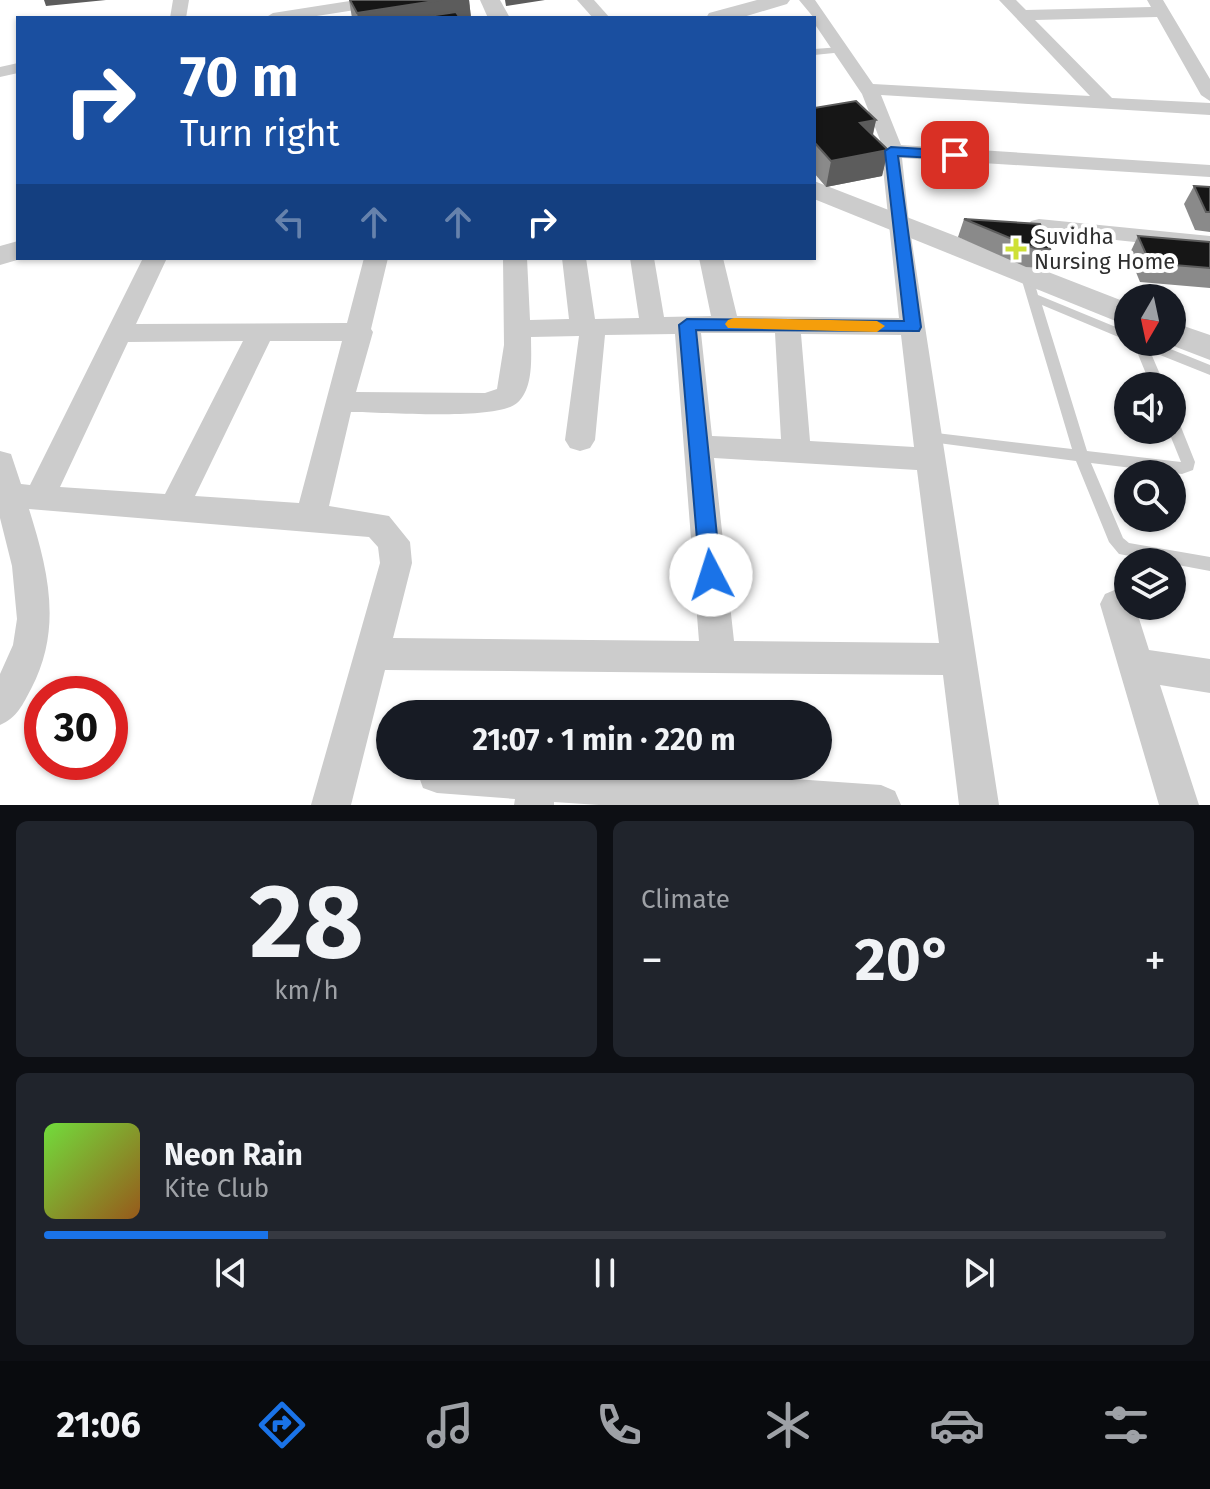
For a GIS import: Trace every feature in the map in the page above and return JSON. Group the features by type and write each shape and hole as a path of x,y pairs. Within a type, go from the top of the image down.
{"street":[{"path":"286,16 387,0"},
{"path":"585,0 600,16"},
{"path":"724,16 780,0"},
{"path":"1007,0 1107,103"},
{"path":"1072,0 1086,13"},
{"path":"1021,15 1158,6 1202,69 1210,95"},
{"path":"816,22 828,51 867,89 890,140 898,223 979,805"},
{"path":"867,89 1210,109"},
{"path":"891,151 1210,171"},
{"path":"816,190 898,223 1029,286 1114,311"},
{"path":"1039,226 1210,243"},
{"path":"0,707 24,667 35,622 34,585 10,482 119,333 154,260"},
{"path":"311,517 360,332 376,260"},
{"path":"342,402 485,403 503,399 511,392 517,329 515,260"},
{"path":"574,260 588,327 580,440"},
{"path":"642,260 653,325"},
{"path":"711,260 726,324"},
{"path":"517,329 726,324 913,327"},
{"path":"687,325 718,657"},
{"path":"787,325 796,452"},
{"path":"174,507 261,332"},
{"path":"119,333 360,332"},
{"path":"1186,339 1210,348"},
{"path":"699,446 796,452 929,448"},
{"path":"10,482 174,507 378,525 394,542 396,563 331,805"},
{"path":"1122,620 1179,805"},
{"path":"372,654 959,659"},
{"path":"1136,665 1210,676"},
{"path":"470,780 535,792 881,805"}],"lane":[{"path":"1029,286 1114,330"},
{"path":"1029,286 1081,456 1110,531 1125,549 1210,564"},
{"path":"1176,356 1210,370"},
{"path":"929,448 1081,456 1188,466 1180,444"}],"building":[{"path":"350,0 441,0 357,13"},
{"path":"456,12 459,16 429,16"},
{"path":"856,101 876,120 860,123 888,150 831,161 816,144 816,108"},
{"path":"1194,186 1210,187 1210,212 1206,212"},
{"path":"964,219 1040,224 1050,249 1034,248"},
{"path":"1138,236 1210,242 1210,268 1150,263"}],"slow traffic":[{"path":"734,324 877,326"}],"place":[{"name":"Suvidha Nursing Home","path":"1016,249"}],"route":[{"path":"711,575 687,325 913,327 891,151 955,155"}]}
